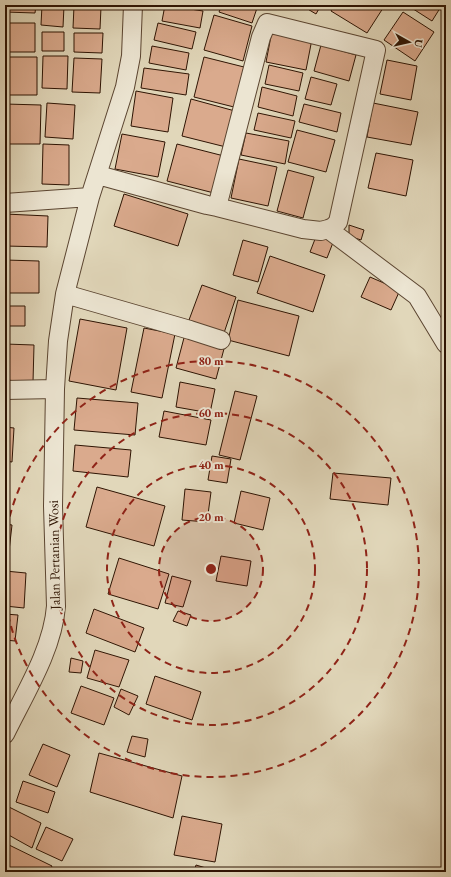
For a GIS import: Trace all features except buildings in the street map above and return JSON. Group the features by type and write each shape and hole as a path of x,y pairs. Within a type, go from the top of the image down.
{"street":[{"name":"Jalan Pertanian Wosi","path":"5,734 45,653 56,618 53,506 55,389 58,341 65,294 90,197 125,87 131,56 133,5"},
{"path":"98,175 217,207 303,229 321,231 328,229 338,222 376,50 268,23 265,25 217,207"},
{"path":"5,203 90,197"},
{"path":"328,229 417,296 446,344"},
{"path":"65,294 221,340"},
{"path":"5,390 55,389"}]}
